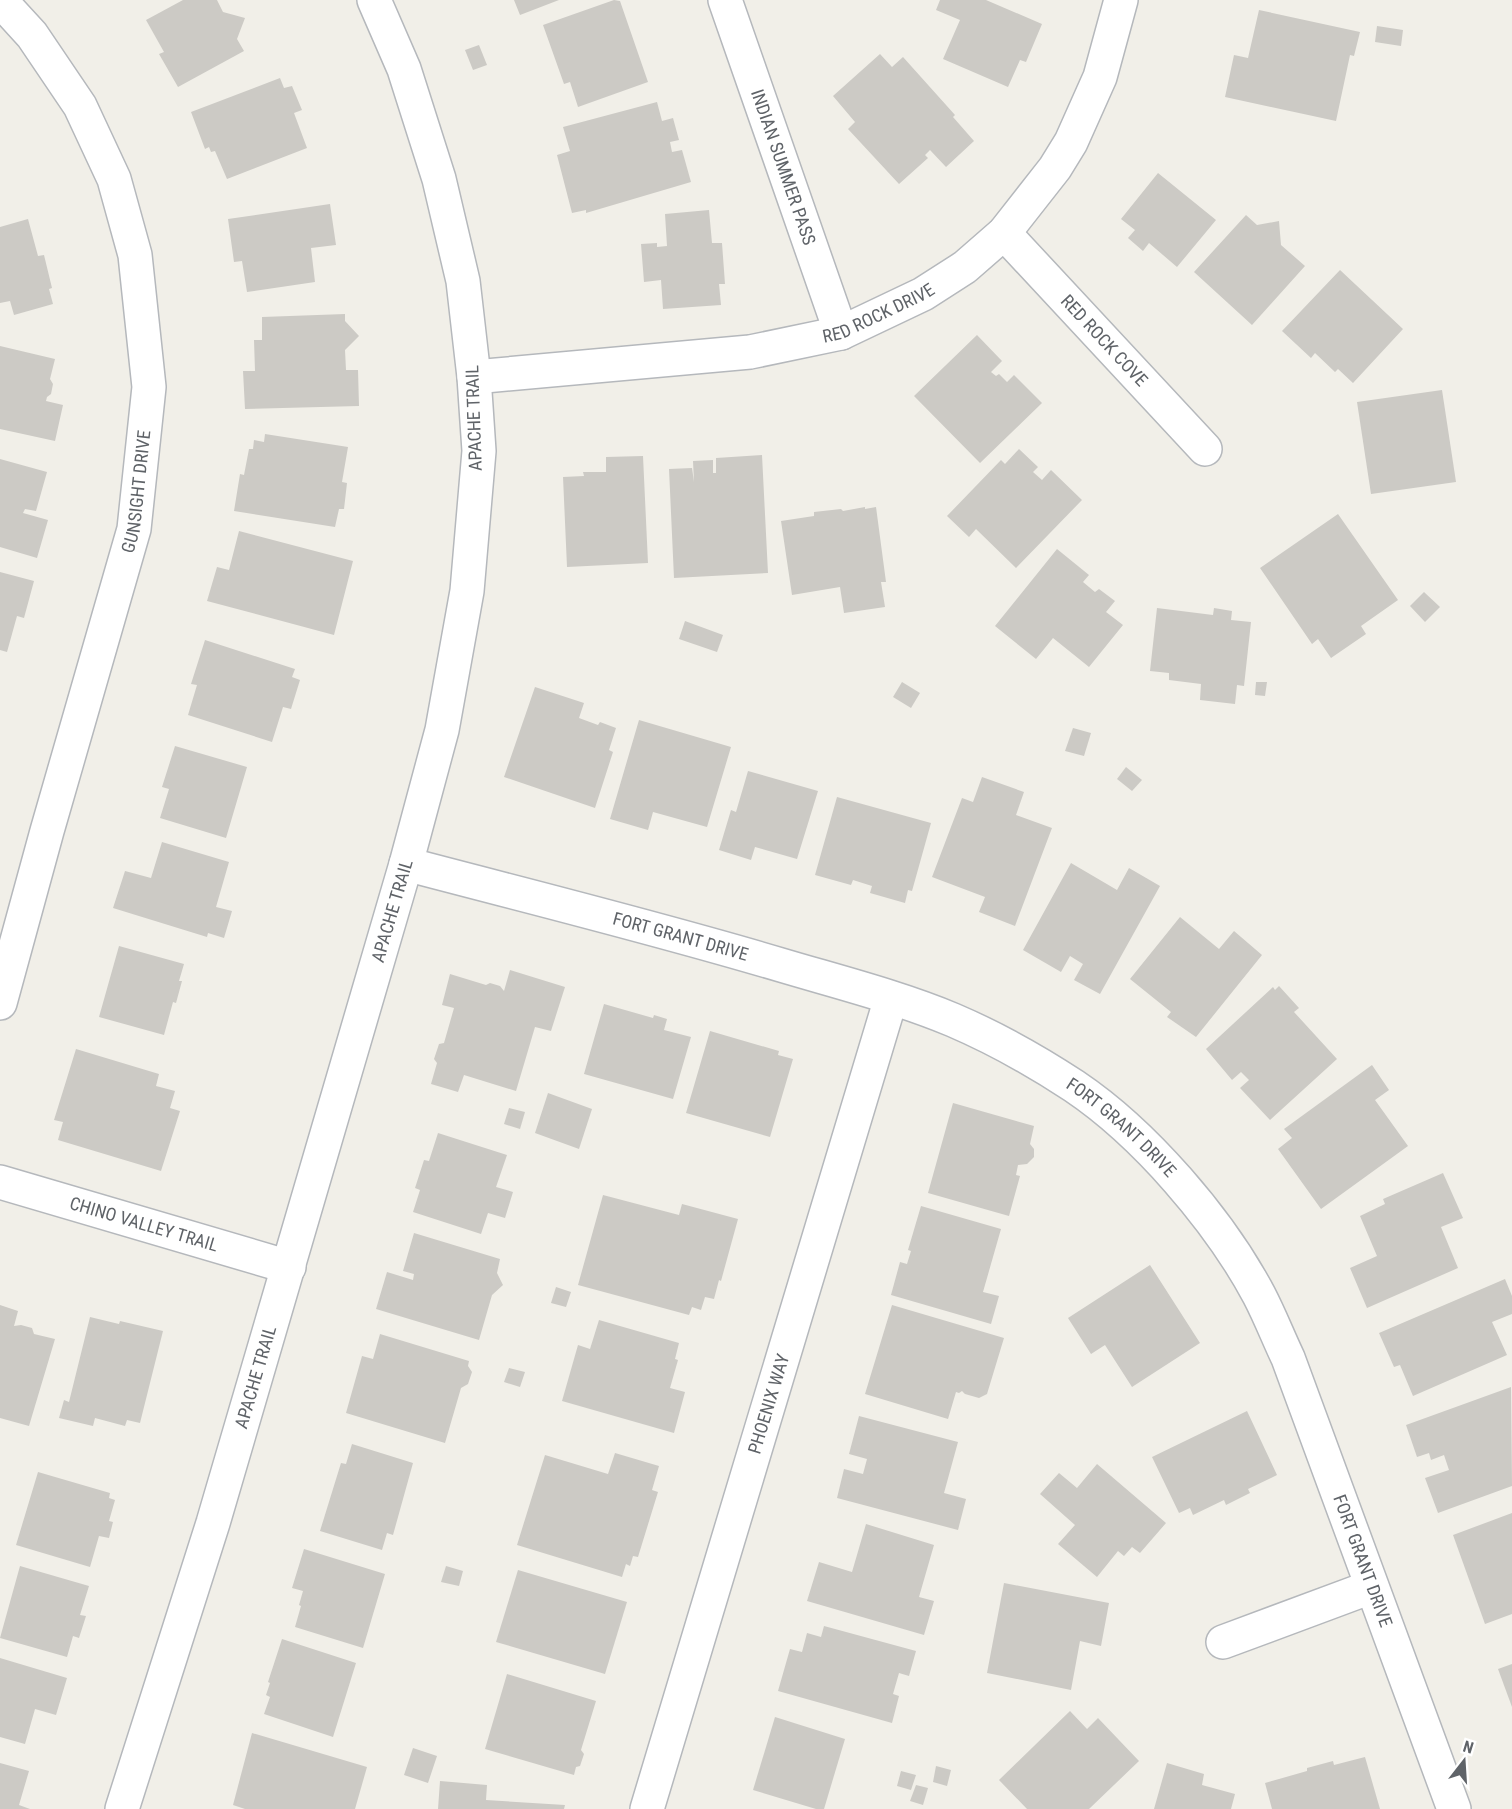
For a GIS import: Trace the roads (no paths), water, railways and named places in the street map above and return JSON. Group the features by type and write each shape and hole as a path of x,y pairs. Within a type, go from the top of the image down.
{"street":[{"name":"GUNSIGHT DRIVE","path":"0,0 32,35 80,106 114,179 135,255 149,387 134,529 0,1003"},
{"name":"APACHE TRAIL","path":"122,1809 213,1523 406,864 442,730 467,591 479,451 474,377 463,281 439,179 404,69 374,0"},
{"name":"INDIAN SUMMER PASS","path":"725,0 842,333"},
{"name":"RED ROCK DRIVE","path":"474,377 750,352 842,333 922,294 965,267 1004,232 1055,168 1071,142 1100,77 1121,0"},
{"name":"RED ROCK COVE","path":"1004,232 1205,449"},
{"name":"FORT GRANT DRIVE","path":"406,864 734,951 891,998 953,1020 1016,1050 1076,1087 1130,1131 1179,1181 1222,1236 1258,1295 1288,1358 1454,1809"},
{"name":"PHOENIX WAY","path":"647,1809 891,998"},
{"name":"CHINO VALLEY TRAIL","path":"0,1182 289,1267"},
{"path":"1223,1642 1371,1587"}]}
